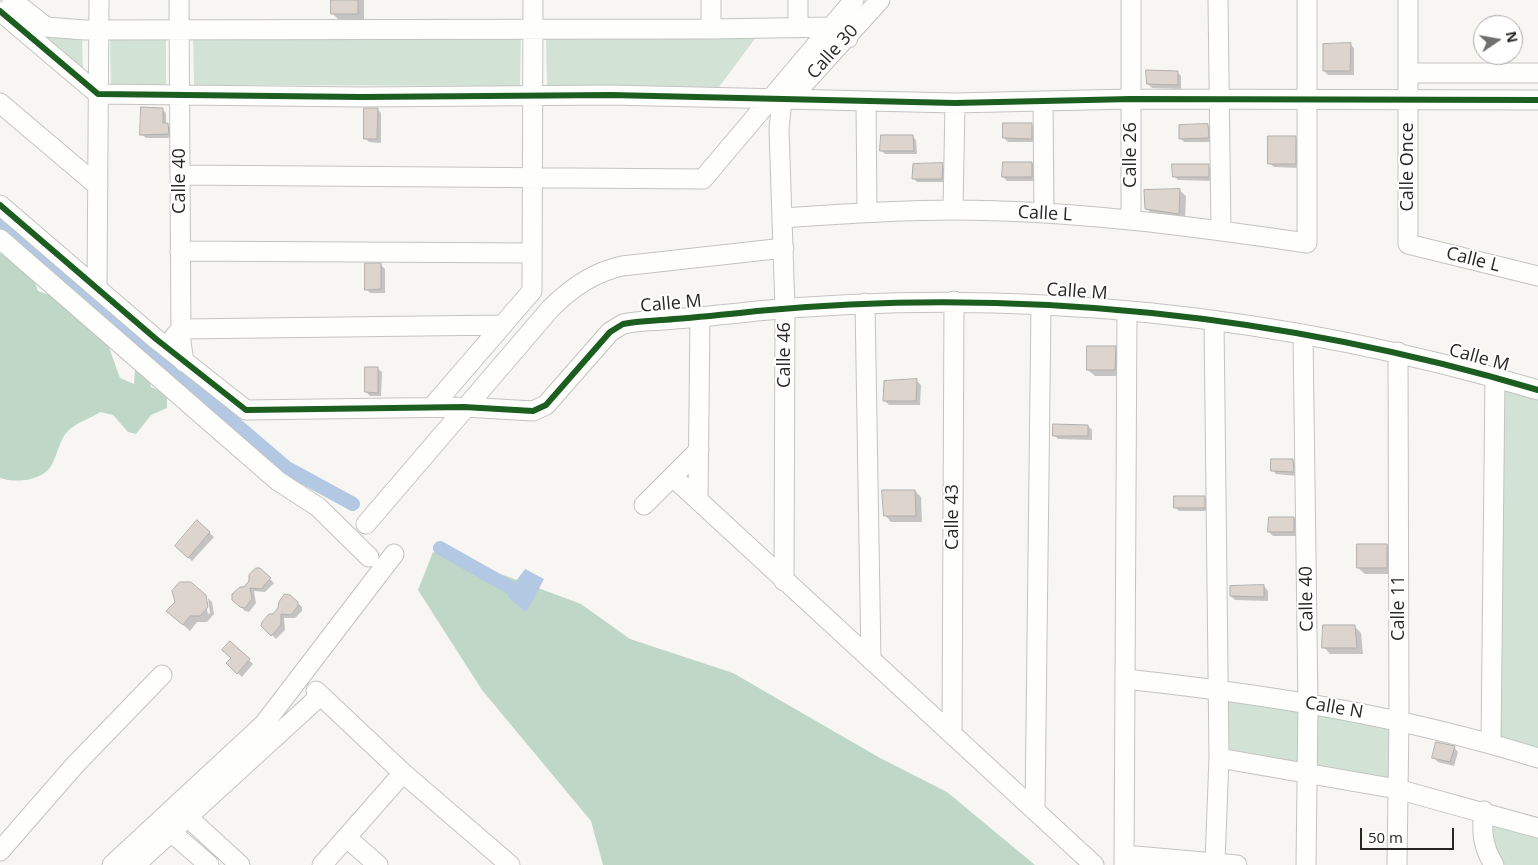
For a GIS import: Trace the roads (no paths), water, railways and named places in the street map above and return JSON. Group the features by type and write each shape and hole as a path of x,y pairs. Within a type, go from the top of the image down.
{"street":[{"path":"12,0 46,27 99,29 711,29 832,27 848,38"},
{"path":"97,287 99,0"},
{"name":"Calle 40","path":"179,0 181,329 184,362"},
{"path":"432,407 532,291 534,177 533,0"},
{"path":"711,0 711,29"},
{"path":"798,0 798,28"},
{"path":"181,175 702,179 776,99 854,0"},
{"name":"Calle 30","path":"776,99 804,84 848,38 880,0"},
{"name":"Calle 26","path":"1131,0 1131,220"},
{"path":"1218,0 1221,230"},
{"path":"1306,100 1307,0"},
{"name":"Calle Once","path":"1408,0 1408,244"},
{"path":"0,11 98,94 179,96 533,96 955,103 1131,99 1538,100"},
{"path":"1409,73 1538,73"},
{"name":"Calle 46","path":"776,99 784,248 784,581"},
{"name":"Calle L","path":"782,218 866,212 954,210 1044,213 1221,230 1307,243 1306,100"},
{"path":"866,101 866,212"},
{"path":"1043,101 1044,213"},
{"path":"954,210 955,103"},
{"path":"0,104 98,186"},
{"path":"0,205 184,362 228,415 278,481 318,507 369,557"},
{"path":"0,239 228,415"},
{"name":"Calle L","path":"1408,244 1538,276"},
{"path":"366,524 464,407 564,295 606,269 784,248"},
{"path":"180,251 532,252"},
{"path":"532,291 551,308"},
{"name":"Calle M","path":"464,407 532,411 540,409 546,405 610,332 630,323 865,303 954,301 1127,311 1214,320 1398,352 1538,390"},
{"name":"Calle 43","path":"952,733 954,301"},
{"path":"865,303 871,660"},
{"path":"1035,811 1041,305"},
{"path":"1127,311 1124,860 1215,862 1237,865"},
{"path":"698,498 700,317"},
{"path":"1214,320 1218,691 1215,862"},
{"path":"163,343 176,336 181,329 503,325"},
{"path":"465,326 476,336 482,350"},
{"name":"Calle 40","path":"1303,334 1308,704 1306,865"},
{"name":"Calle 11","path":"1398,352 1398,862"},
{"path":"1491,743 1495,377"},
{"path":"228,415 246,410 464,407"},
{"path":"644,505 700,450"},
{"path":"674,477 784,581 1094,865"},
{"path":"182,812 264,724 394,554"},
{"path":"2,844 74,766 162,676"},
{"name":"Calle N","path":"1125,680 1308,704 1399,720 1491,743 1538,758"},
{"path":"112,865 165,827 318,694 403,772 510,865"},
{"path":"1218,758 1397,789 1484,811 1538,828"},
{"path":"322,865 403,772"},
{"path":"1484,811 1481,832 1486,850 1494,865"},
{"path":"182,812 240,865"},
{"path":"135,865 165,827"},
{"path":"165,827 209,865"},
{"path":"347,838 378,865"}],"water":[{"path":"525,569 544,579 527,611 508,597 511,588"}],"waterway":[{"path":"0,223 287,468 353,504"},
{"path":"440,548 511,588"}]}
